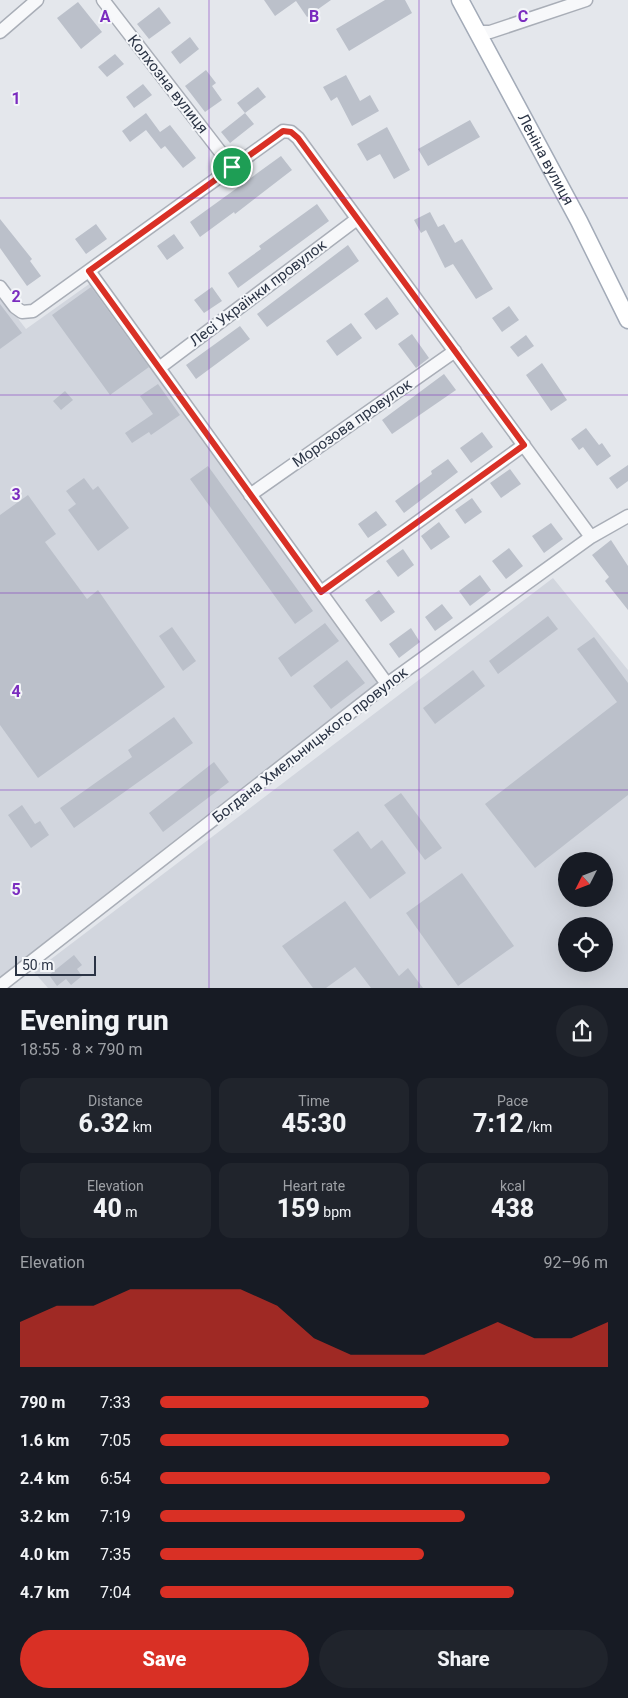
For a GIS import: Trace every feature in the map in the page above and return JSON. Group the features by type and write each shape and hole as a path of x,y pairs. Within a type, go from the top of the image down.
{"main road":[{"name":"Леніна вулиця","path":"460,0 579,221 628,320"}],"street":[{"path":"0,32 37,0"},
{"name":"Колхозна вулиця","path":"103,0 232,167"},
{"path":"476,32 490,32 578,1"},
{"path":"0,287 14,307 22,312 33,311 283,131 291,132 298,138 591,537"},
{"name":"Лесі Українки провулок","path":"159,368 358,219"},
{"path":"89,271 387,684"},
{"name":"Морозова провулок","path":"250,494 455,351"},
{"path":"321,592 524,445"},
{"name":"Богдана Хмельницького провулок","path":"0,986 387,684 591,537 628,516"}],"shaded area":[{"path":"92,282 380,681 0,978 0,295 26,329"},
{"path":"553,578 628,670 628,988 48,988 34,972"}],"building":[{"path":"264,0 331,0 307,17 296,1 275,16"},
{"path":"385,0 405,0 412,13 349,51 336,29"},
{"path":"78,2 102,32 81,49 57,18"},
{"path":"159,7 171,23 149,39 137,24"},
{"path":"190,37 199,49 180,64 171,52"},
{"path":"115,54 124,64 107,77 98,67"},
{"path":"206,70 216,83 212,86 222,100 205,112 185,86"},
{"path":"346,75 360,101 370,95 379,111 352,126 337,97 331,101 323,87"},
{"path":"143,84 152,95 134,108 126,97"},
{"path":"258,87 266,97 245,113 237,103"},
{"path":"146,113 160,132 170,125 196,158 183,168 165,146 161,149 146,130 130,142 122,131"},
{"path":"245,113 254,124 230,143 221,132"},
{"path":"470,120 480,137 428,166 418,149"},
{"path":"387,127 410,170 394,179 380,154 367,161 357,144"},
{"path":"281,156 292,170 235,214 234,212 200,237 190,222"},
{"path":"317,204 329,221 238,288 228,273 261,249 259,246"},
{"path":"430,212 438,227 444,224 455,243 462,239 493,289 476,299 453,264 445,268 426,230 421,233 414,220"},
{"path":"0,219 32,259 30,261 41,276 27,286 0,248"},
{"path":"96,224 107,239 86,254 75,239"},
{"path":"174,234 184,248 167,260 157,246"},
{"path":"348,245 359,261 267,327 257,314"},
{"path":"91,287 149,367 110,395 52,315"},
{"path":"212,287 222,301 204,313 194,300"},
{"path":"387,297 399,314 376,330 364,314"},
{"path":"0,304 22,333 0,349"},
{"path":"509,306 519,320 502,332 492,318"},
{"path":"351,323 362,338 337,356 326,341"},
{"path":"240,326 250,339 196,379 186,365"},
{"path":"412,334 429,358 416,368 398,344"},
{"path":"526,335 534,346 518,357 510,347"},
{"path":"542,363 567,400 551,411 526,375"},
{"path":"444,374 456,390 392,434 382,420"},
{"path":"158,384 180,415 151,435 149,432 132,443 125,433 153,414 140,396"},
{"path":"65,391 73,400 61,410 53,401"},
{"path":"586,428 599,445 602,443 611,456 597,466 583,447 579,450 571,439"},
{"path":"482,432 493,447 471,463 460,448"},
{"path":"448,459 458,472 404,513 395,501 432,474 431,471"},
{"path":"628,465 628,481 617,489 609,478"},
{"path":"208,466 313,611 295,624 190,479"},
{"path":"510,469 521,484 501,498 490,483"},
{"path":"84,478 93,490 98,486 129,528 98,551 68,510 76,504 66,491"},
{"path":"28,495 56,534 45,542 87,599 98,590 165,687 38,778 0,725 0,515"},
{"path":"472,498 482,512 465,524 455,510"},
{"path":"376,511 387,525 368,538 358,524"},
{"path":"439,522 450,537 431,550 421,536"},
{"path":"551,523 563,539 544,553 532,536"},
{"path":"611,540 628,566 628,610 605,581 609,577 592,555"},
{"path":"509,548 523,566 506,579 492,561"},
{"path":"403,549 414,565 398,577 386,561"},
{"path":"480,575 491,590 470,606 459,591"},
{"path":"379,590 395,612 381,622 365,600"},
{"path":"442,604 453,618 435,631 425,617"},
{"path":"548,616 558,629 498,674 489,661"},
{"path":"325,623 339,641 291,677 278,658"},
{"path":"172,627 196,661 183,671 159,636"},
{"path":"411,628 420,642 399,658 389,644"},
{"path":"594,637 628,683 628,795 535,868 485,804 617,702 577,649"},
{"path":"347,660 365,683 331,709 313,686"},
{"path":"473,670 485,686 435,724 423,708"},
{"path":"174,717 193,743 74,828 60,808 132,757 128,750"},
{"path":"214,762 229,782 163,832 149,813"},
{"path":"401,793 442,848 425,860 384,805"},
{"path":"22,805 35,824 40,821 49,835 31,848 8,815"},
{"path":"358,831 371,849 382,840 406,873 370,899 333,850"},
{"path":"462,873 514,946 458,986 406,913"},
{"path":"345,901 399,976 408,968 423,988 371,988 355,967 326,988 313,988 282,946"},
{"path":"74,955 82,965 77,969 82,976 71,985 66,979 57,986 49,975"}],"route":[{"path":"283,131 291,132 298,138 524,445 321,592 89,271 232,167 283,131"}]}
